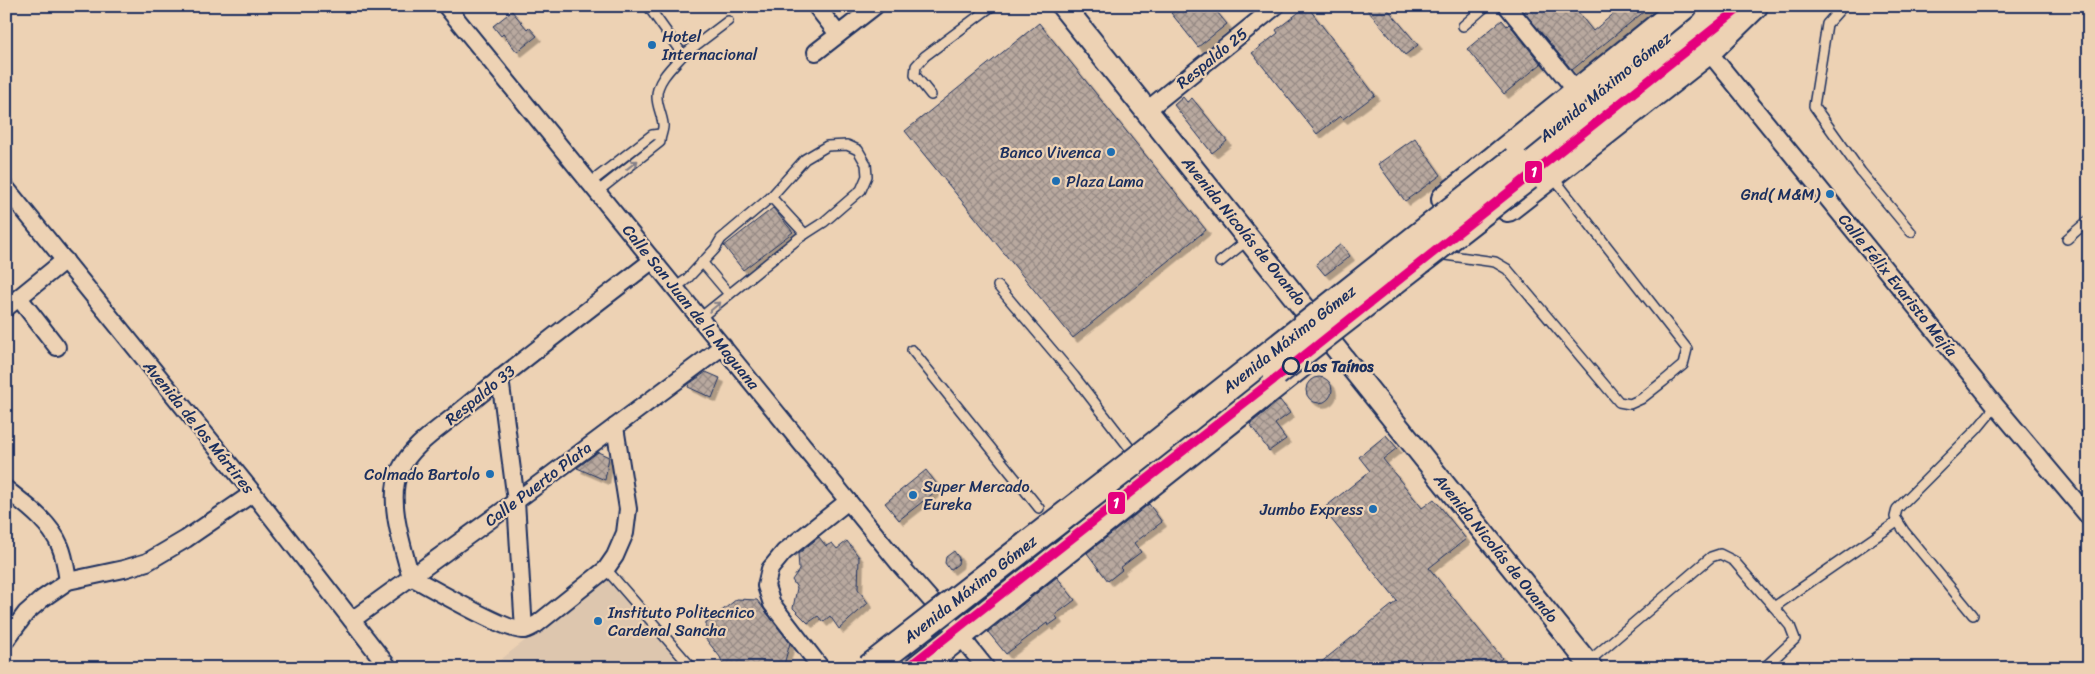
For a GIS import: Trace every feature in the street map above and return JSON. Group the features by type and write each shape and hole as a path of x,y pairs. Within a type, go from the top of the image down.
{"main road":[{"name":"Avenida Nicolás de Ovando","path":"1063,6 1330,341"},
{"name":"Avenida Máximo Gómez","path":"869,668 1126,468 1531,171 1705,6"},
{"name":"Avenida Máximo Gómez","path":"896,668 1742,6"},
{"path":"918,668 1330,341 1445,255 1531,171 1708,51 1754,6"},
{"path":"858,668 1132,451 1577,92 1676,9"}],"street":[{"name":"Calle San Juan de la Maguana","path":"446,6 960,636"},
{"path":"816,6 838,34"},
{"path":"816,52 874,6"},
{"name":"Respaldo 25","path":"1147,110 1276,6"},
{"path":"1507,6 1577,92"},
{"name":"Calle Félix Evaristo Mejía","path":"1708,51 1996,406 2089,517"},
{"name":"Avenida de los Mártires","path":"6,188 253,493 390,668"},
{"path":"56,347 12,303 65,260"},
{"name":"Respaldo 33","path":"411,577 396,512 396,488 400,470 414,449 500,378 653,260"},
{"name":"Avenida Nicolás de Ovando","path":"1330,341 1590,665"},
{"name":"Calle Puerto Plata","path":"352,620 516,501 723,346"},
{"path":"500,378 516,501 524,630"},
{"path":"411,577 512,628 524,630 537,624 606,569 615,556 625,533 628,509 615,427"},
{"path":"6,489 30,508 48,527 60,546 68,581"},
{"path":"6,640 26,613 68,581 147,562 186,539 253,493"},
{"path":"822,668 772,604 766,586 770,569 784,552 848,501"},
{"path":"960,636 986,668"}],"lane":[{"path":"648,6 684,55"},
{"path":"931,95 916,74 916,66 925,56 992,6"},
{"path":"1463,26 1486,6"},
{"path":"1839,8 1827,24 1814,106 1861,172 1911,232"},
{"path":"594,187 654,148 660,142 663,123 656,96 660,83 684,55 728,21"},
{"path":"676,288 715,249 721,239 771,197 811,154 827,146 847,145 858,150 866,164 867,176 861,190 824,222 805,234 700,318"},
{"path":"1445,255 1495,262 1507,269 1619,402 1630,404 1649,393 1683,365 1687,349 1531,171"},
{"path":"771,197 805,234"},
{"path":"2068,239 2089,220"},
{"path":"1220,262 1249,238"},
{"path":"702,262 730,294"},
{"path":"998,286 1074,376 1132,451"},
{"path":"912,350 1039,508"},
{"path":"1973,614 1897,522 1895,517 1897,509 1977,429 1996,406"},
{"path":"1774,607 1897,522"},
{"path":"1590,665 1711,557 1720,554 1734,561 1790,626 1795,639 1764,668"},
{"path":"606,569 692,668"}],"shaded area":[{"name":"Instituto Politecnico Cardenal Sancha","path":"609,575 682,668 490,668"}],"building":[{"path":"1180,6 1212,6 1227,24 1198,47 1171,13"},
{"path":"1307,6 1375,95 1343,119 1340,116 1317,134 1252,53 1278,33 1276,30"},
{"path":"1364,6 1385,6 1418,45 1405,55"},
{"path":"1531,6 1573,6 1593,31 1623,6 1651,6 1572,70 1524,12"},
{"path":"512,11 527,29 529,27 537,36 517,52 503,34 501,36 493,26"},
{"path":"1502,20 1507,26 1509,24 1541,64 1504,94 1467,49"},
{"name":"Plaza Lama","path":"1039,23 1206,230 1073,338 905,131"},
{"path":"1183,97 1187,102 1192,98 1227,141 1212,153 1174,105"},
{"path":"1415,138 1441,175 1405,201 1378,164"},
{"path":"773,208 793,232 743,270 724,246"},
{"path":"1341,244 1350,256 1325,275 1316,264"},
{"path":"706,372 720,378 712,398 688,387 689,384"},
{"path":"1319,377 1328,381 1332,390 1328,399 1319,403 1310,399 1306,390 1310,381"},
{"path":"1280,400 1290,413 1275,424 1286,439 1269,451 1250,424"},
{"path":"1386,435 1397,448 1383,459 1422,508 1434,499 1466,539 1429,568 1502,658 1491,668 1314,668 1397,601 1323,509 1370,471 1359,457"},
{"path":"598,452 609,457 605,480 577,468"},
{"name":"Super Mercado Eureka","path":"926,470 940,488 899,520 885,503"},
{"path":"1149,504 1162,522 1134,543 1141,552 1120,568 1122,570 1108,581 1087,553"},
{"path":"819,537 826,546 832,543 837,549 847,541 859,557 858,589 868,603 839,629 830,616 823,622 818,616 808,623 793,608 797,588 792,580 799,570 798,554"},
{"path":"954,551 959,558 958,564 950,570 945,563 946,557"},
{"path":"1057,577 1075,600 1055,615 1058,619 1048,626 1047,623 1006,654 988,632"},
{"path":"737,599 757,600 790,643 783,668 730,668 723,665 720,657 705,638 706,623"}],"transit line":[{"name":"1","path":"907,668 1291,366 1742,6"}],"place":[{"name":"Hotel Internacional","path":"652,45"},
{"name":"Banco Vivenca","path":"1111,152"},
{"name":"Plaza Lama","path":"1056,181"},
{"name":"Gnd( M&M)","path":"1830,194"},
{"name":"Los Taínos","path":"1291,366"},
{"name":"Colmado Bartolo","path":"490,474"},
{"name":"Super Mercado Eureka","path":"913,495"},
{"name":"Jumbo Express","path":"1373,509"},
{"name":"Instituto Politecnico Cardenal Sancha","path":"598,621"}]}
